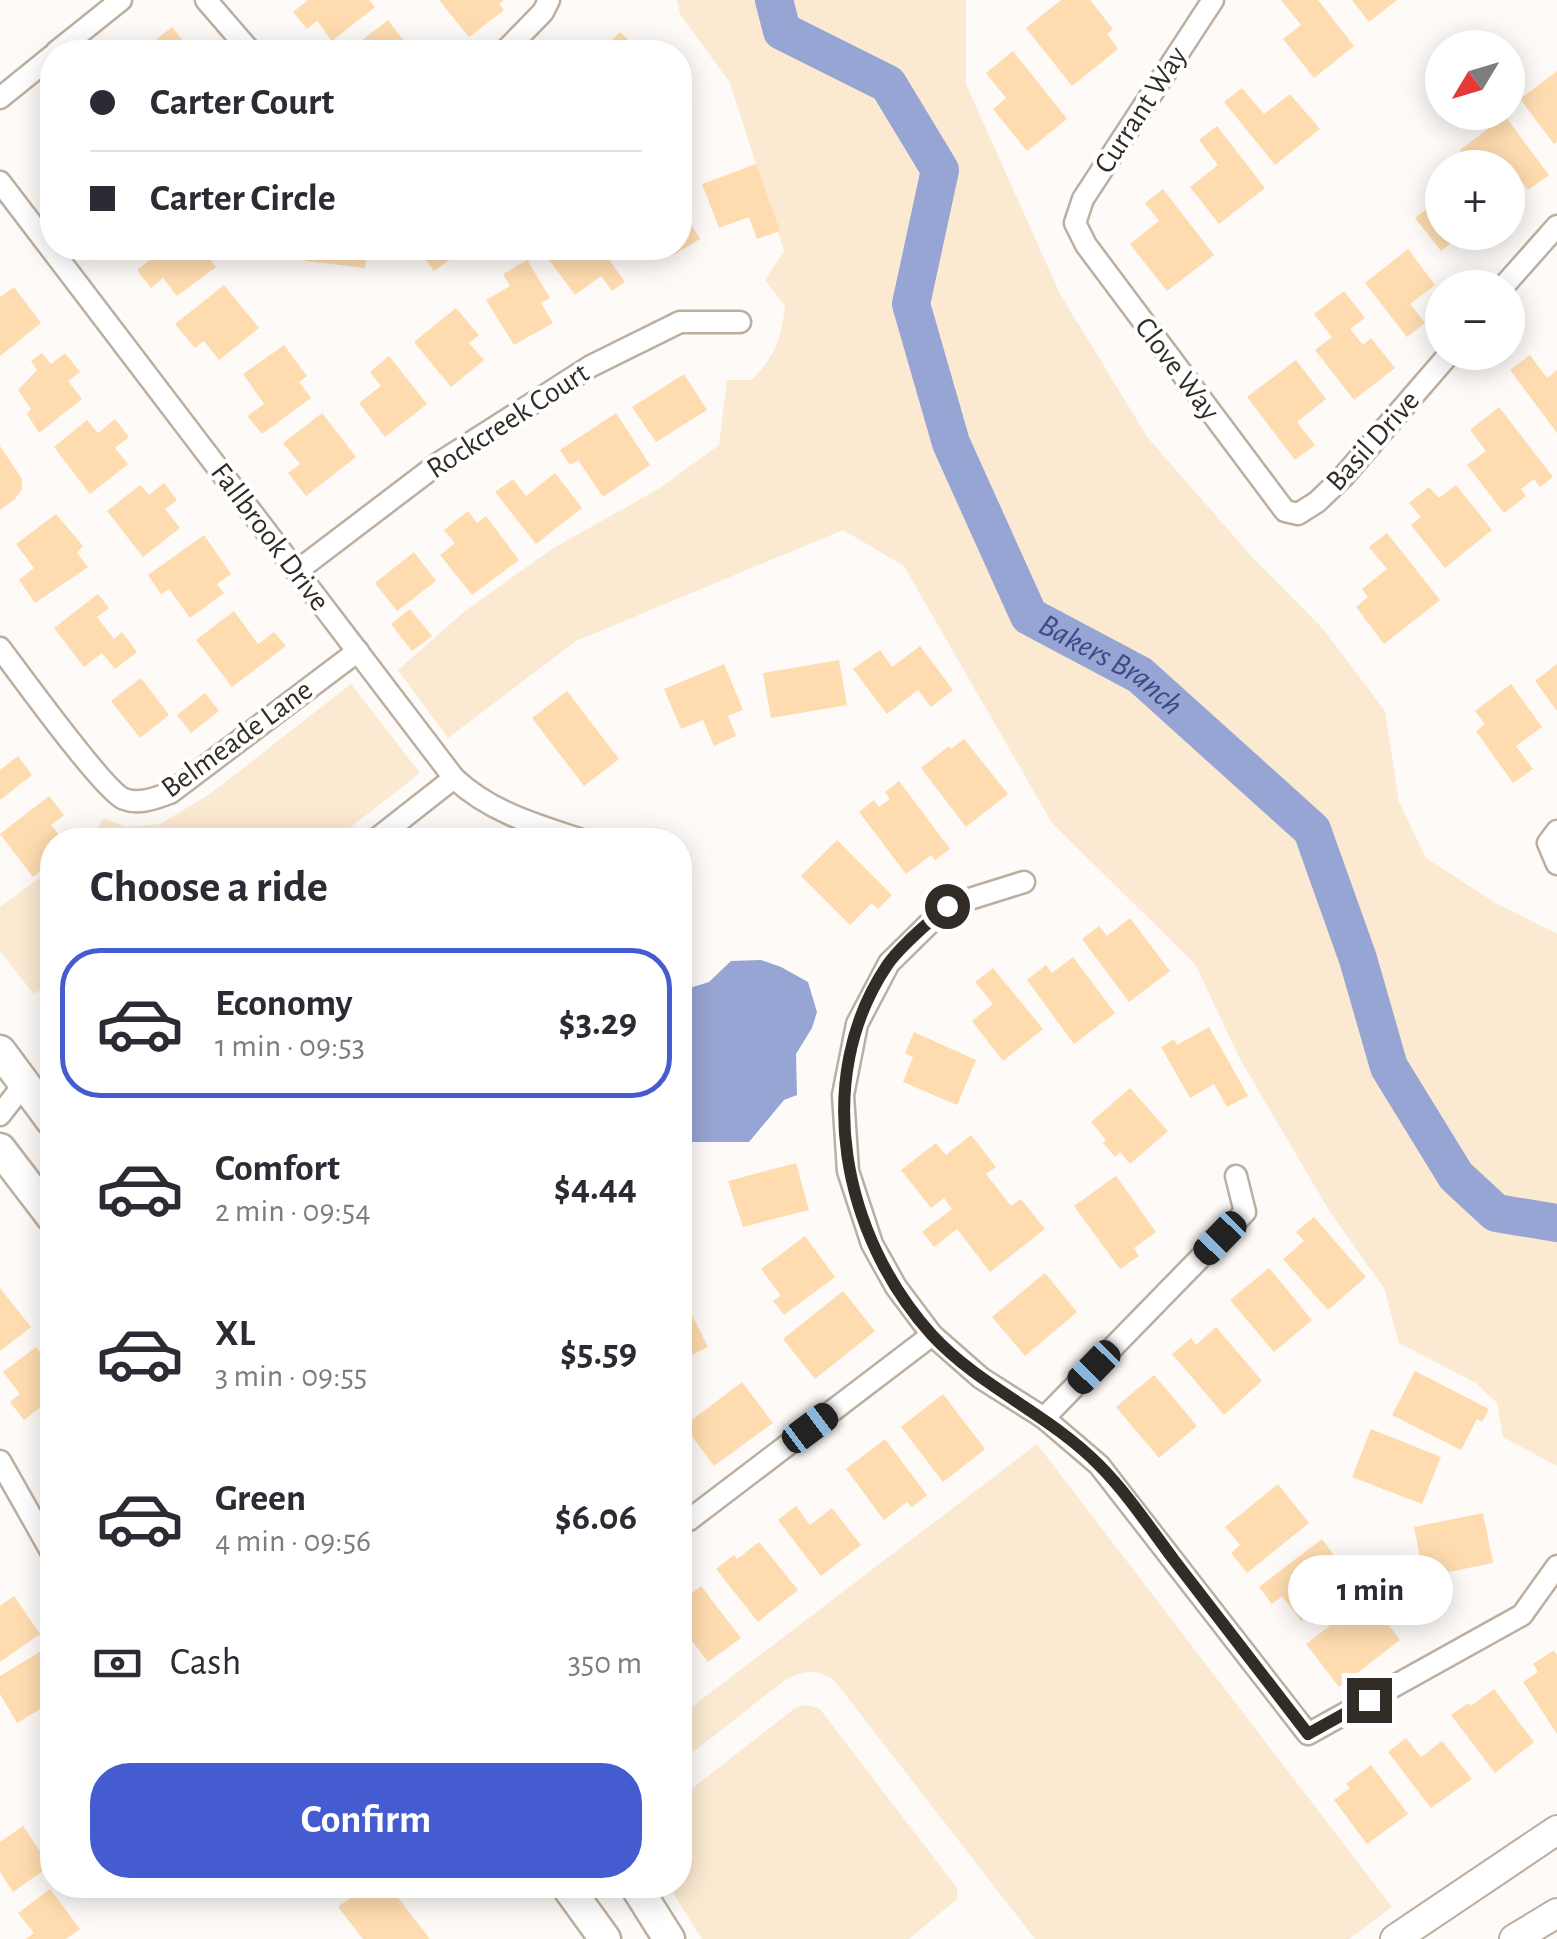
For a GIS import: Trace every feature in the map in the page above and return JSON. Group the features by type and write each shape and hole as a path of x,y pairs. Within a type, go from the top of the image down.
{"main road":[{"path":"0,1051 12,1088 40,1110"},
{"path":"0,1149 40,1201"},
{"path":"1394,1939 1557,1830"},
{"path":"576,1898 606,1939"},
{"path":"642,1898 669,1939"},
{"path":"1514,1939 1557,1913"}],"street":[{"path":"71,40 121,0"},
{"path":"206,0 241,40"},
{"path":"516,40 549,0"},
{"name":"Currant Way","path":"1075,222 1083,200 1213,0"},
{"path":"0,98 40,65"},
{"name":"Fallbrook Drive","path":"0,182 40,235"},
{"name":"Clove Way","path":"1075,222 1086,245 1285,512"},
{"path":"1518,270 1557,226"},
{"name":"Fallbrook Drive","path":"59,260 454,778 490,805 545,828"},
{"name":"Rockcreek Court","path":"297,572 439,463 592,366 680,322 740,322"},
{"name":"Basil Drive","path":"1285,512 1298,514 1344,477 1436,370"},
{"name":"Belmeade Lane","path":"0,648 102,778 122,799 144,802 170,793 358,651"},
{"path":"390,828 454,778"},
{"path":"1553,837 1557,864"},
{"path":"1024,882 947,906 889,963 857,1024 843,1094 848,1171 872,1244 896,1287 932,1335 981,1378 1044,1418 1099,1465 1308,1734 1522,1615 1557,1566"},
{"path":"0,1114 12,1088"},
{"path":"1044,1418 1245,1212 1236,1176"},
{"path":"692,1518 932,1335"},
{"path":"0,1461 40,1533"}],"shaded area":[{"path":"677,0 966,0 966,84 1060,294 1148,438 1253,558 1324,630 1385,711 1399,802 1426,858 1494,902 1557,934 1557,1466 1503,1437 1497,1403 1476,1383 1399,1343 1384,1288 1330,1212 1240,1059 1195,964 1052,823 904,566 843,530 576,641 448,738 398,670 465,611 552,549 660,488 719,445 727,380 752,380 776,346 785,306 765,280 784,251 730,83 680,14"},
{"path":"351,684 420,773 349,828 98,828 104,818 126,827 160,824 210,794"},
{"path":"40,878 40,990 34,994 0,951 0,907"},
{"path":"1037,1444 1392,1907 1349,1939 1035,1939 834,1680 804,1673 785,1680 692,1753 692,1707"},
{"path":"795,1708 819,1708 957,1888 957,1899 909,1939 702,1939 676,1898 692,1898 692,1789"}],"water":[{"path":"761,960 808,982 817,1012 796,1054 797,1095 784,1100 749,1142 692,1142 692,987 709,982 731,961"}],"building":[{"path":"308,0 369,0 375,7 333,40 317,21 307,29 293,12"},
{"path":"439,0 504,0 499,4 504,10 469,37"},
{"path":"1061,0 1090,0 1113,29 1107,34 1118,49 1072,86 1026,28"},
{"path":"1281,0 1318,0 1354,46 1314,78 1283,39 1301,25"},
{"path":"1352,0 1397,0 1369,22"},
{"path":"388,20 403,40 362,40"},
{"path":"172,27 182,40 155,40"},
{"path":"620,32 628,40 612,40"},
{"path":"1013,51 1067,119 1027,151 993,109 1006,98 986,73"},
{"path":"1557,71 1554,144 1525,106 1525,95"},
{"path":"1242,88 1264,114 1290,94 1320,129 1275,165 1224,102"},
{"path":"1217,126 1265,188 1219,224 1190,187 1218,165 1199,140"},
{"path":"1486,130 1515,130 1549,175 1528,190 1525,150 1460,150"},
{"path":"756,164 780,231 757,239 749,217 719,228 702,184"},
{"path":"1163,189 1214,255 1167,291 1130,244 1159,221 1145,203"},
{"path":"1425,210 1425,231 1415,218"},
{"path":"692,226 700,239 692,244"},
{"path":"1408,249 1425,272 1425,293 1410,304 1425,323 1407,337 1365,283"},
{"path":"150,260 210,260 216,267 177,296 163,278 151,288 137,270"},
{"path":"306,260 366,260 365,268"},
{"path":"426,260 449,260 434,271"},
{"path":"527,260 550,298 541,303 553,323 514,345 486,300 510,286 503,274"},
{"path":"549,260 609,260 625,282 612,291 601,276 575,295"},
{"path":"224,285 259,328 219,360 204,341 195,348 175,324"},
{"path":"14,287 41,323 0,356 0,297"},
{"path":"1344,291 1365,318 1350,329 1363,345 1371,338 1395,368 1354,400 1315,350 1332,337 1314,314"},
{"path":"456,308 479,335 469,343 484,360 451,387 414,342"},
{"path":"284,345 307,376 299,382 311,398 262,434 247,416 264,404 243,374"},
{"path":"42,353 51,364 65,353 80,372 68,381 82,399 39,433 27,414 31,409 18,390 37,370 31,361"},
{"path":"1530,355 1547,378 1557,370 1557,433 1510,370 1525,370 1525,359"},
{"path":"389,356 427,404 385,437 359,403 381,386 370,372"},
{"path":"1296,360 1326,399 1297,422 1315,445 1295,460 1247,397"},
{"path":"684,374 707,410 656,442 632,407"},
{"path":"1499,407 1553,477 1540,487 1534,479 1521,489 1526,496 1504,513 1467,465 1486,451 1470,430"},
{"path":"322,413 356,457 306,496 288,473 300,464 283,443"},
{"path":"616,413 650,465 603,497 578,460 570,465 560,450"},
{"path":"115,419 129,437 115,448 128,464 90,494 54,447 87,420 98,433"},
{"path":"0,446 22,479 22,489 0,510"},
{"path":"555,473 582,508 536,544 495,492 513,479 526,496"},
{"path":"164,483 177,500 165,509 180,528 143,557 107,511 140,485 149,495"},
{"path":"1456,485 1492,530 1445,568 1411,525 1421,517 1409,503 1429,487 1439,498"},
{"path":"468,511 477,523 486,516 519,560 472,595 440,555 455,543 444,530"},
{"path":"56,514 83,546 77,553 88,567 35,603 19,580 34,568 16,544"},
{"path":"1387,533 1440,600 1384,644 1356,607 1368,597 1362,589 1387,569 1369,547"},
{"path":"204,535 231,574 217,584 224,593 190,618 169,589 161,594 148,575"},
{"path":"414,552 436,581 397,611 375,583"},
{"path":"98,594 109,608 97,617 114,639 122,632 137,652 115,669 102,653 84,667 54,628"},
{"path":"410,609 432,636 412,651 391,624"},
{"path":"234,611 258,644 274,632 286,646 232,687 196,640"},
{"path":"920,646 953,690 931,707 918,690 887,714 853,669 880,650 892,667"},
{"path":"839,660 847,705 771,718 763,673"},
{"path":"724,664 743,710 728,716 736,736 714,746 703,720 681,729 664,689"},
{"path":"1557,664 1557,711 1535,681"},
{"path":"141,678 169,715 140,738 111,701"},
{"path":"1511,684 1542,727 1516,746 1533,769 1513,783 1476,731 1485,724 1475,711"},
{"path":"567,691 619,759 584,786 532,718"},
{"path":"205,693 219,711 191,733 177,715"},
{"path":"964,739 1008,794 966,827 921,768"},
{"path":"18,756 32,775 0,800 0,770"},
{"path":"899,781 950,849 935,860 931,855 906,874 859,812 874,800 879,807 890,799 885,792"},
{"path":"49,796 64,815 51,825 53,828 40,828 40,871 33,877 0,834"},
{"path":"837,840 892,895 878,909 872,903 850,925 801,876"},
{"path":"1130,918 1170,971 1129,1002 1082,939 1099,926 1107,936"},
{"path":"1073,957 1115,1013 1074,1044 1027,980 1046,965 1052,973"},
{"path":"993,968 1043,1029 1003,1061 972,1021 993,1004 975,982"},
{"path":"1209,1027 1248,1096 1227,1107 1214,1084 1190,1098 1161,1047 1174,1039 1177,1045"},
{"path":"914,1032 976,1060 957,1105 903,1082 913,1057 905,1053"},
{"path":"1130,1088 1168,1131 1130,1164 1120,1152 1115,1157 1091,1122"},
{"path":"971,1135 996,1167 986,1174 1011,1206 1021,1199 1045,1229 990,1272 957,1229 934,1247 922,1232 952,1209 944,1198 931,1208 901,1170 936,1143 946,1155"},
{"path":"796,1163 809,1210 743,1227 728,1181"},
{"path":"1116,1176 1156,1232 1134,1248 1139,1256 1120,1269 1074,1206"},
{"path":"1314,1217 1366,1277 1328,1310 1283,1259 1304,1241 1296,1232"},
{"path":"805,1236 835,1277 784,1315 773,1301 781,1296 761,1269"},
{"path":"1269,1268 1312,1320 1274,1352 1230,1300"},
{"path":"1045,1273 1077,1312 1025,1356 992,1317"},
{"path":"0,1288 31,1327 0,1351"},
{"path":"843,1291 875,1331 815,1379 783,1339"},
{"path":"692,1315 708,1347 692,1355"},
{"path":"1216,1327 1262,1381 1224,1415 1172,1354 1191,1338 1196,1345"},
{"path":"36,1347 40,1352 40,1407 24,1420 10,1402 20,1394 3,1372"},
{"path":"1415,1371 1489,1409 1482,1422 1477,1419 1461,1450 1392,1415"},
{"path":"1154,1375 1197,1426 1159,1458 1116,1407"},
{"path":"742,1382 773,1423 714,1466 692,1437 692,1420"},
{"path":"943,1394 985,1449 943,1482 901,1427"},
{"path":"1371,1429 1441,1457 1422,1504 1352,1477"},
{"path":"885,1439 927,1495 912,1507 907,1502 884,1520 846,1469"},
{"path":"1278,1484 1309,1523 1247,1573 1231,1553 1240,1545 1225,1527"},
{"path":"796,1506 810,1525 832,1508 861,1545 821,1576 778,1520"},
{"path":"1483,1513 1493,1563 1424,1577 1414,1527"},
{"path":"1322,1539 1353,1581 1301,1621 1282,1596 1272,1604 1259,1587"},
{"path":"759,1542 798,1590 758,1622 716,1569"},
{"path":"701,1586 741,1638 708,1662 692,1641 692,1593"},
{"path":"14,1596 40,1634 0,1662 0,1606"},
{"path":"1367,1597 1400,1640 1339,1687 1306,1644"},
{"path":"1554,1650 1557,1734 1523,1682 1538,1672 1533,1664"},
{"path":"40,1652 40,1709 17,1723 0,1694 0,1676"},
{"path":"1494,1689 1534,1742 1495,1773 1451,1715"},
{"path":"1406,1738 1421,1757 1442,1741 1472,1779 1431,1808 1388,1752"},
{"path":"1371,1765 1408,1814 1367,1844 1334,1800 1350,1788 1346,1784"},
{"path":"23,1826 40,1851 40,1873 13,1892 0,1872 0,1842"},
{"path":"40,1896 57,1898 80,1929 66,1939 26,1939 34,1933 18,1913"},
{"path":"350,1898 398,1898 430,1939 363,1939 338,1907"}],"waterway":[{"name":"Bakers Branch","path":"774,0 782,31 888,84 940,170 911,304 951,443 1029,616 1140,675 1312,830 1358,959 1389,1067 1456,1176 1496,1213 1557,1223"}],"route":[{"path":"947,906 889,963 857,1024 843,1094 848,1171 872,1244 896,1287 932,1335 981,1378 1044,1418 1099,1465 1308,1734 1369,1700"}]}
